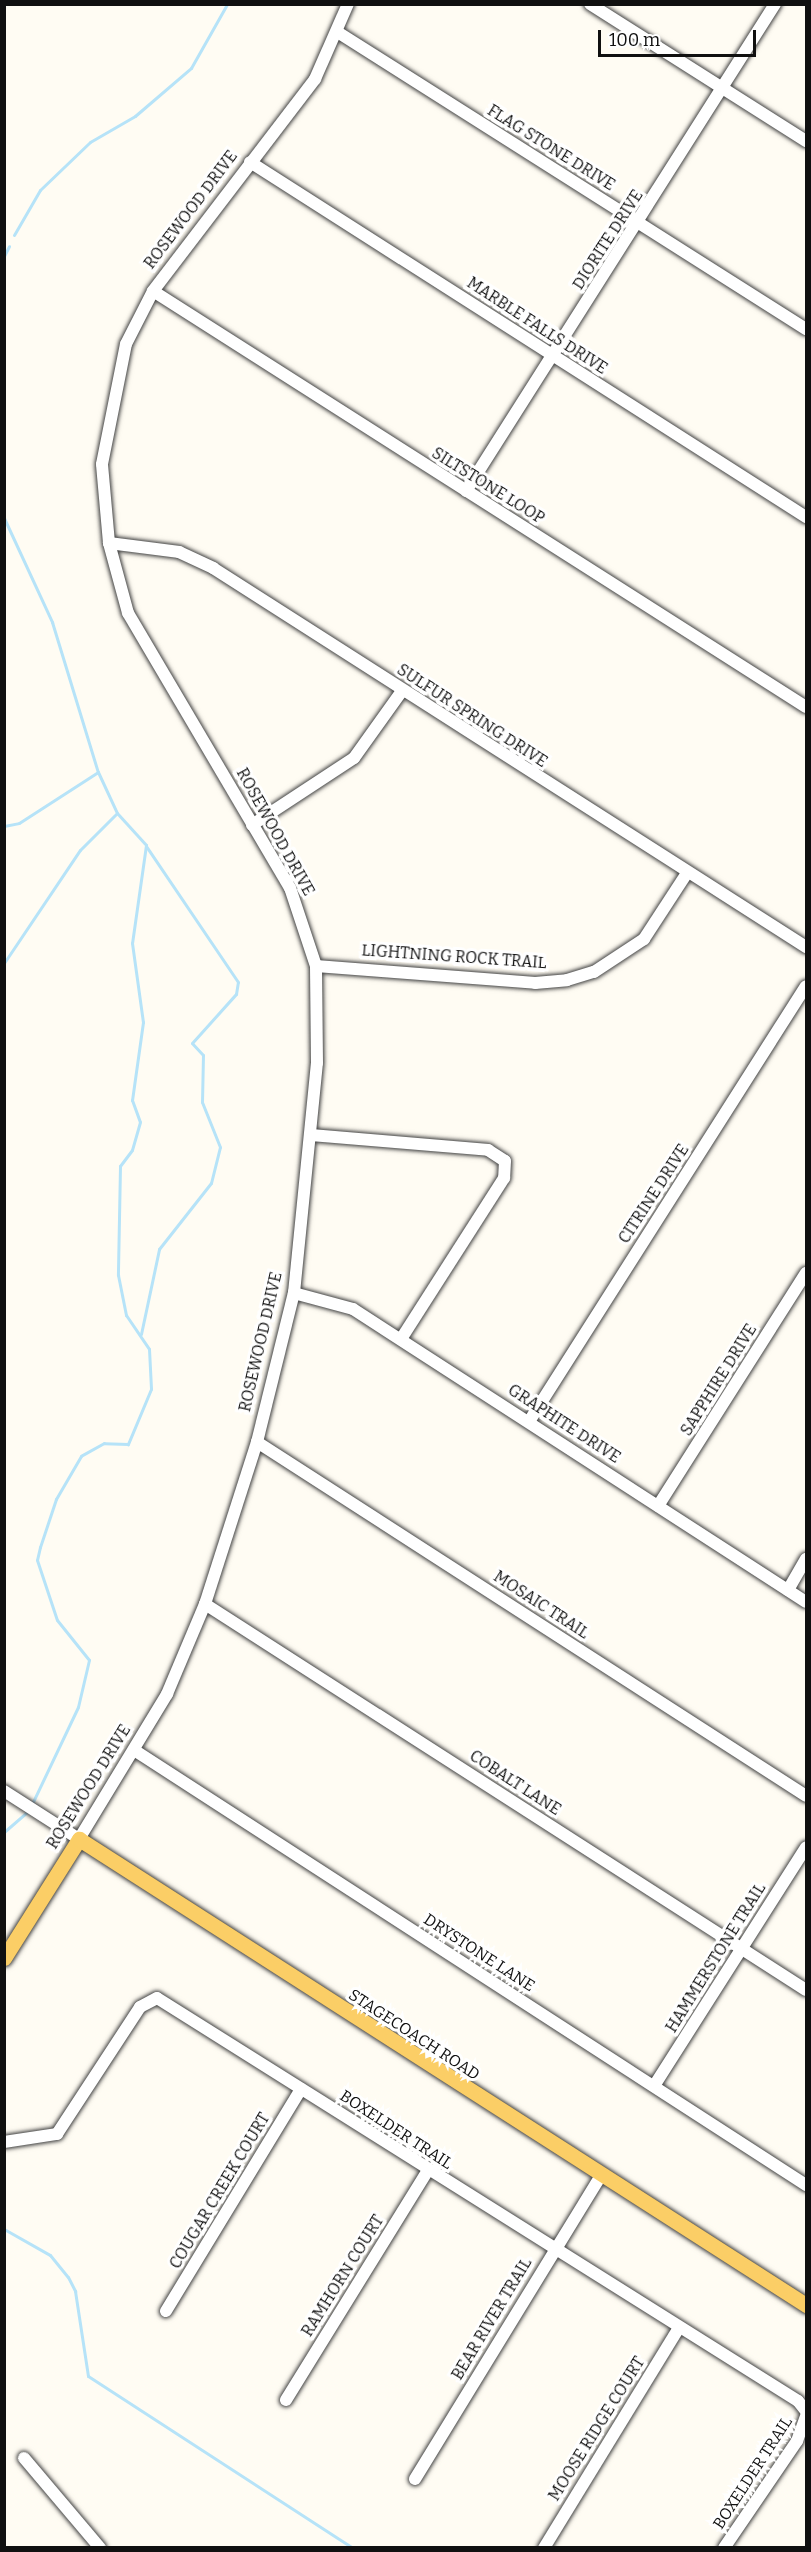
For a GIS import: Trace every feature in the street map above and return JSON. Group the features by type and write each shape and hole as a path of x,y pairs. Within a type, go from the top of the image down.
{"main road":[{"name":"ROSEWOOD DRIVE","path":"4,1958 78,1839"},
{"name":"STAGECOACH ROAD","path":"78,1839 600,2177 807,2305"}],"street":[{"name":"ROSEWOOD DRIVE","path":"78,1839 166,1694 205,1604 257,1442 294,1293 311,1136 319,1018 315,966 290,888 143,645 109,543 102,502 108,424 126,344 153,291 315,78 339,33 348,4"},
{"path":"590,4 807,141"},
{"name":"DIORITE DRIVE","path":"466,491 640,223 775,4"},
{"name":"FLAG STONE DRIVE","path":"339,33 807,329"},
{"name":"MARBLE FALLS DRIVE","path":"250,162 807,517"},
{"name":"SILTSTONE LOOP","path":"153,291 807,706"},
{"name":"SULFUR SPRING DRIVE","path":"109,543 179,552 213,568 687,873 807,947"},
{"path":"252,825 354,758 402,691"},
{"name":"LIGHTNING ROCK TRAIL","path":"315,966 535,983 567,980 594,972 644,939 687,873"},
{"name":"CITRINE DRIVE","path":"530,1420 807,986"},
{"path":"311,1136 488,1150 506,1161 504,1178 401,1339"},
{"name":"SAPPHIRE DRIVE","path":"658,1506 807,1273"},
{"name":"GRAPHITE DRIVE","path":"294,1293 353,1309 530,1420 807,1602"},
{"name":"MOSAIC TRAIL","path":"257,1442 807,1796"},
{"path":"788,1590 807,1560"},
{"name":"COBALT LANE","path":"205,1604 807,1990"},
{"name":"DRYSTONE LANE","path":"134,1750 807,2185"},
{"name":"STAGECOACH ROAD","path":"4,1791 78,1839"},
{"name":"HAMMERSTONE TRAIL","path":"654,2086 807,1847"},
{"name":"BOXELDER TRAIL","path":"4,2142 57,2134 140,2007 157,1998 807,2411"},
{"name":"COUGAR CREEK COURT","path":"166,2311 301,2089"},
{"name":"RAMHORN COURT","path":"286,2400 428,2170"},
{"name":"BEAR RIVER TRAIL","path":"415,2479 600,2177"},
{"name":"MOOSE RIDGE COURT","path":"544,2547 679,2328"},
{"name":"BOXELDER TRAIL","path":"724,2547 797,2441 807,2416"},
{"path":"24,2458 100,2547"}],"waterway":[{"path":"14,235 40,190 90,142 135,116 191,68 227,4"},
{"path":"4,256 9,246"},
{"path":"4,518 52,622 98,772 117,813 146,845 132,943 143,1022 132,1100 140,1122 132,1150 120,1166 118,1275 126,1315 149,1349 151,1389 128,1444 104,1443 81,1456 56,1499 40,1547 37,1560 57,1620 89,1660 78,1707 32,1804"},
{"path":"4,826 19,823 98,772"},
{"path":"4,963 80,850 117,813"},
{"path":"141,1334 159,1249 211,1183 220,1147 202,1102 203,1055 192,1043 236,994 238,982 146,846"},
{"path":"4,1832 29,1810"},
{"path":"4,2229 50,2255 68,2277 75,2291 88,2376 353,2548"}]}
